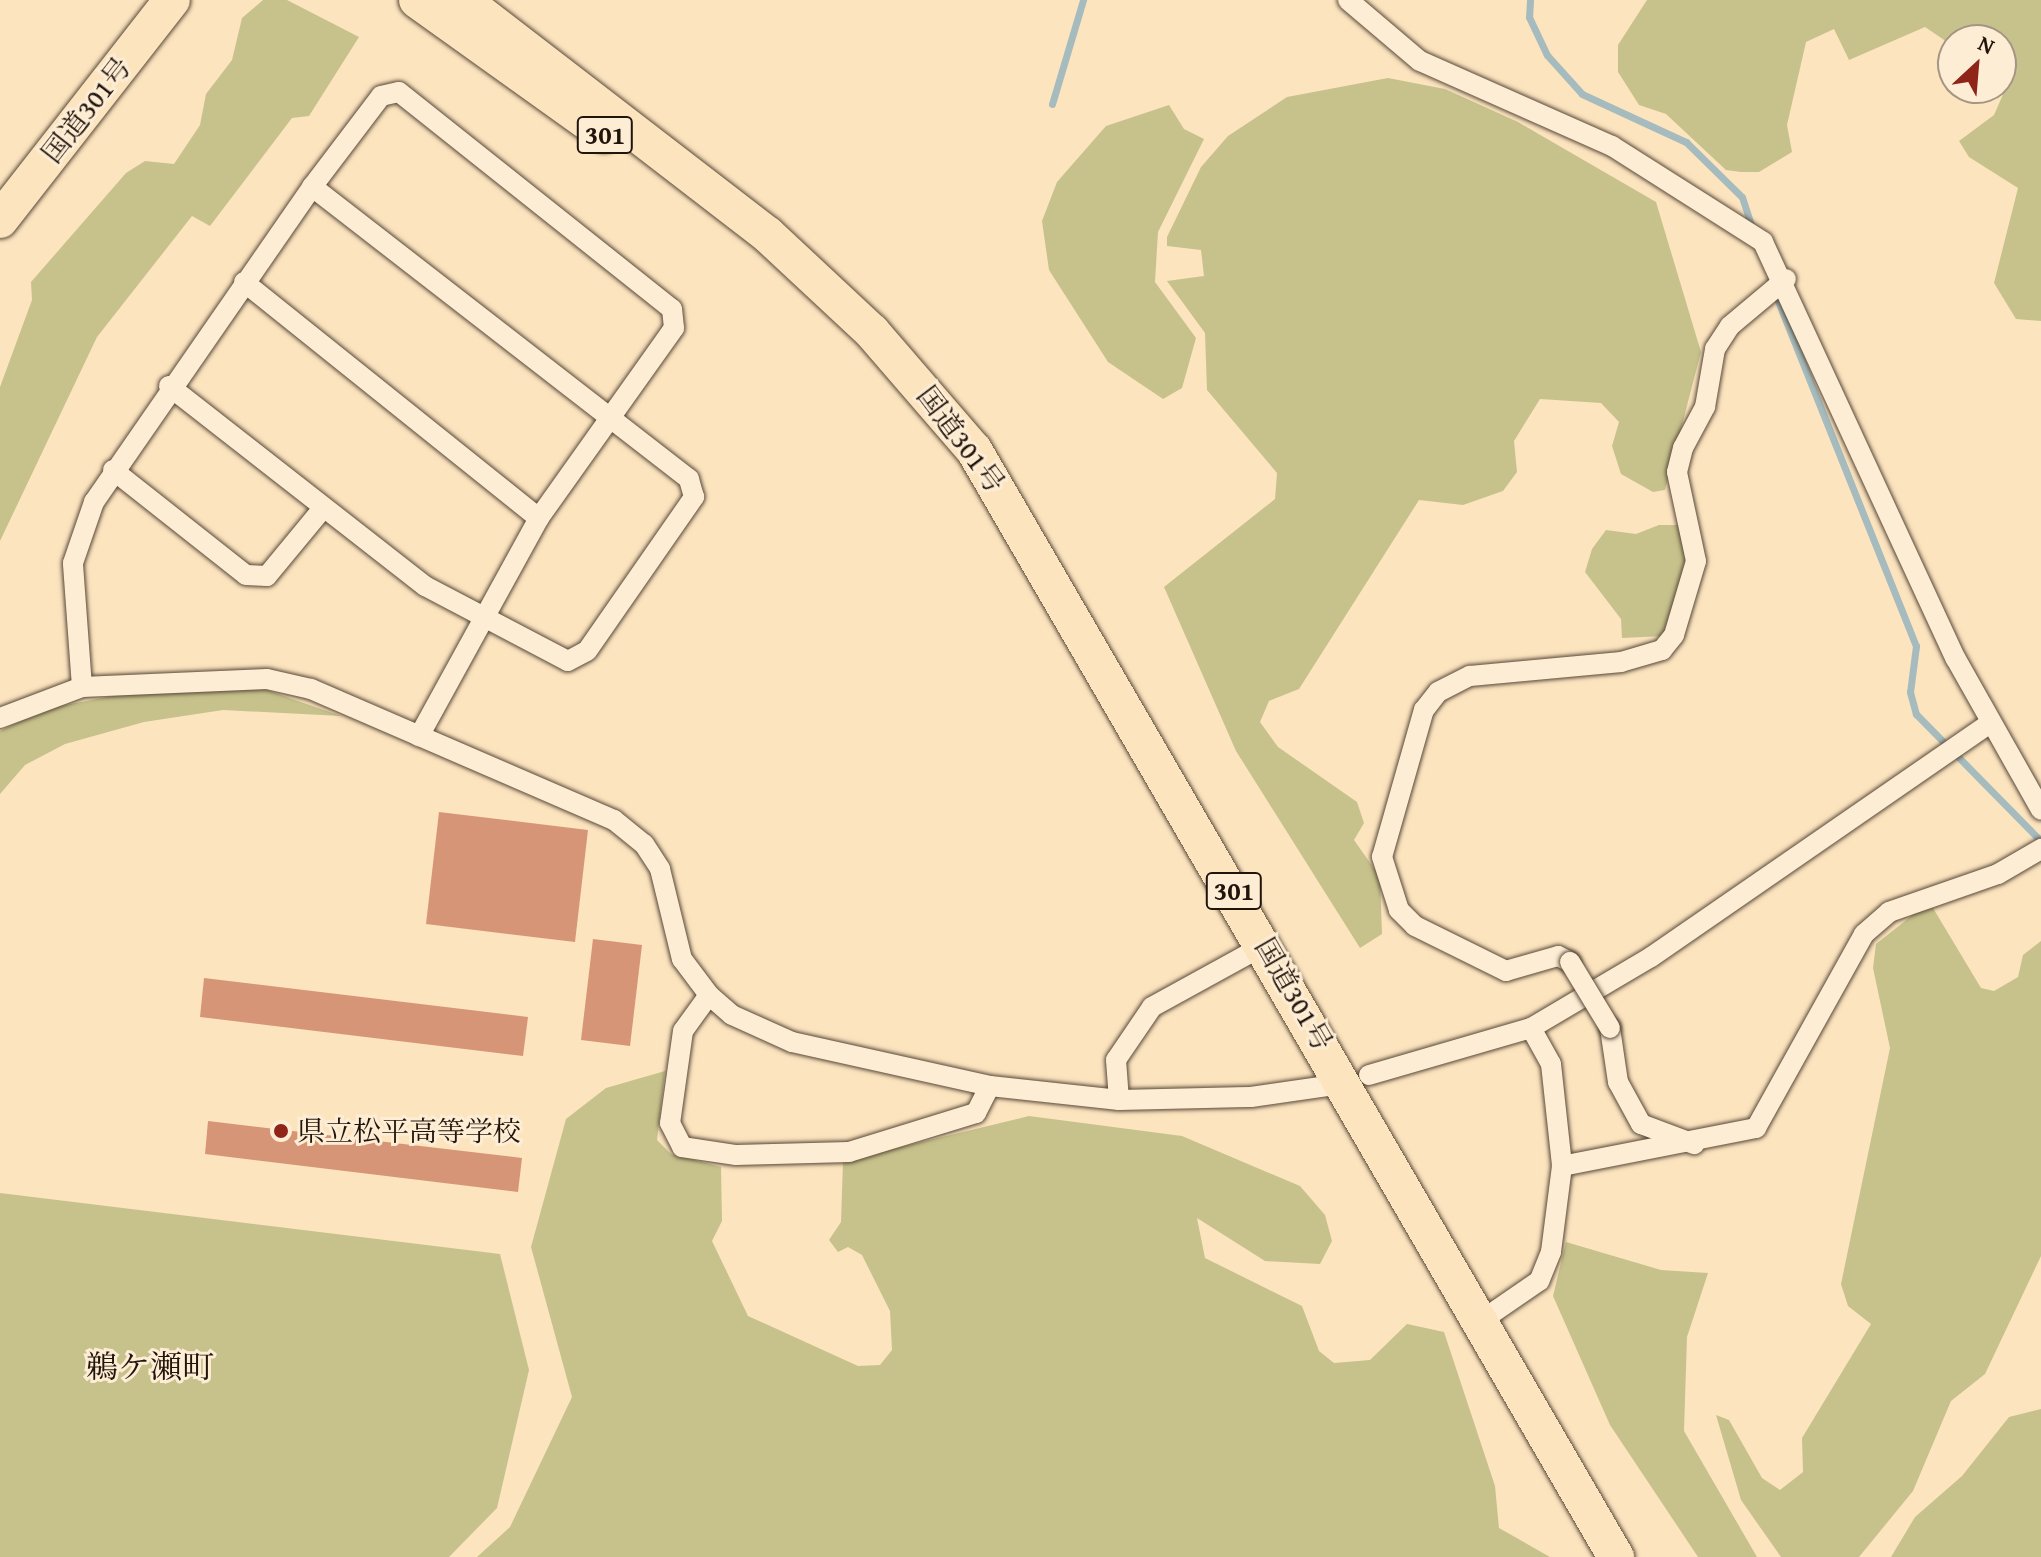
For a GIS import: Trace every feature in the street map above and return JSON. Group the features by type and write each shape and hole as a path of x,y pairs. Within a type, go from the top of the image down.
{"highway":[{"name":"国道301号","path":"0,220 172,0"},
{"name":"国道301号","path":"417,0 503,68 796,266 872,332 974,450 1265,945 1616,1557"},
{"name":"国道301号","path":"463,0 768,235 796,266"}],"street":[{"path":"1348,0 1420,61 1612,146 1724,211 1763,242 1786,279 1990,723 2041,810"},
{"path":"82,687 73,563 113,470 169,386 312,187 381,96 399,92 672,309 674,328 614,417 539,518 480,618 419,736"},
{"path":"169,386 425,586 480,618 568,661 587,651 694,497 689,479 614,417 312,187"},
{"path":"1698,1145 1641,1124 1618,1082 1610,1028 1570,962 1558,956 1506,971 1415,926 1399,910 1382,857 1424,710 1438,692 1470,676 1621,662 1662,650 1674,635 1696,561 1678,485 1683,448 1705,407 1715,349 1730,326 1786,279"},
{"path":"244,282 539,518"},
{"path":"113,470 246,575 267,576 324,507"},
{"path":"0,718 82,687 267,679 311,689 614,820 644,844 666,888 682,959 709,995 732,1015 792,1042 990,1086 1119,1100 1251,1097 1327,1086"},
{"path":"1369,1075 1531,1028 1651,957 1990,723"},
{"path":"1562,1166 1698,1145 1756,1128 1864,934 1889,912 1998,874 2041,849"},
{"path":"1119,1100 1116,1060 1152,1007 1265,945"},
{"path":"709,995 683,1031 670,1123 682,1147 736,1155 849,1152 976,1113 990,1086"},
{"path":"1482,1320 1539,1281 1551,1252 1562,1166 1551,1064 1531,1028"}],"shaded area":[{"path":"263,0 287,0 359,37 309,116 292,118 210,226 192,216 97,337 0,541 0,387 32,300 31,282 126,173 145,161 174,164 200,125 206,94 232,60 242,18"},
{"path":"1647,0 2041,0 2041,321 2016,319 1994,283 2018,188 1969,157 1959,141 1994,115 1999,104 2017,104 2017,24 1937,24 1937,35 1925,27 1849,60 1834,29 1806,42 1787,125 1792,152 1759,172 1726,170 1666,114 1639,105 1618,72 1618,45"},
{"path":"1388,78 1445,89 1518,122 1656,202 1701,352 1665,490 1653,492 1621,474 1612,446 1619,422 1601,403 1540,399 1514,441 1517,472 1503,491 1463,505 1419,500 1299,689 1269,701 1260,722 1278,747 1357,802 1364,823 1354,840 1380,877 1382,934 1360,948 1236,751 1164,587 1275,499 1277,473 1207,390 1205,333 1167,281 1204,276 1201,250 1167,246 1167,237 1201,167 1228,136 1287,97"},
{"path":"1169,105 1184,129 1204,139 1158,232 1155,282 1196,338 1182,388 1163,399 1108,362 1049,270 1042,221 1057,182 1106,126"},
{"path":"1659,525 1678,525 1687,562 1665,636 1622,638 1621,619 1585,572 1592,549 1606,530 1636,534"},
{"path":"261,688 341,716 223,710 144,722 65,744 25,765 0,794 0,731 49,708 140,691"},
{"path":"1933,908 1981,988 1994,991 2018,977 2023,955 2041,941 2041,1256 1985,1374 1951,1401 1913,1491 1859,1557 1781,1557 1741,1500 1716,1415 1729,1420 1762,1478 1780,1490 1803,1472 1802,1438 1871,1324 1848,1306 1841,1284 1890,1048 1873,968 1876,944 1919,910"},
{"path":"665,1071 657,1140 671,1154 721,1167 722,1221 712,1241 748,1316 858,1366 880,1365 892,1350 890,1311 862,1255 848,1247 838,1252 829,1240 841,1222 843,1161 1029,1116 1182,1136 1300,1186 1325,1215 1332,1241 1320,1264 1265,1261 1197,1218 1205,1258 1302,1306 1319,1351 1334,1363 1370,1360 1407,1324 1444,1332 1495,1486 1499,1528 1550,1557 477,1557 510,1527 572,1397 531,1247 566,1119 606,1088"},
{"path":"0,1193 500,1254 529,1370 497,1508 449,1557 0,1557"},
{"path":"1566,1242 1661,1270 1708,1273 1687,1337 1684,1431 1757,1557 1698,1557 1610,1425 1553,1296"},
{"path":"2041,1409 2041,1557 1891,1557 1915,1517 1962,1476 2009,1417"}],"building":[{"path":"439,812 588,830 575,942 426,924"},
{"path":"593,939 642,945 630,1046 581,1040"},
{"path":"204,978 528,1017 523,1056 200,1017"},
{"path":"208,1121 522,1158 518,1192 205,1154"}],"waterway":[{"path":"1052,104 1083,0"},
{"path":"1530,0 1529,17 1547,55 1582,94 1686,142 1742,197 1753,230"},
{"path":"1774,291 1916,646 1910,692 1916,714 2041,841"}],"place":[{"name":"県立松平高等学校","path":"281,1131"}],"district":[{"name":"鵜ケ瀬町","path":"150,1367"}]}
